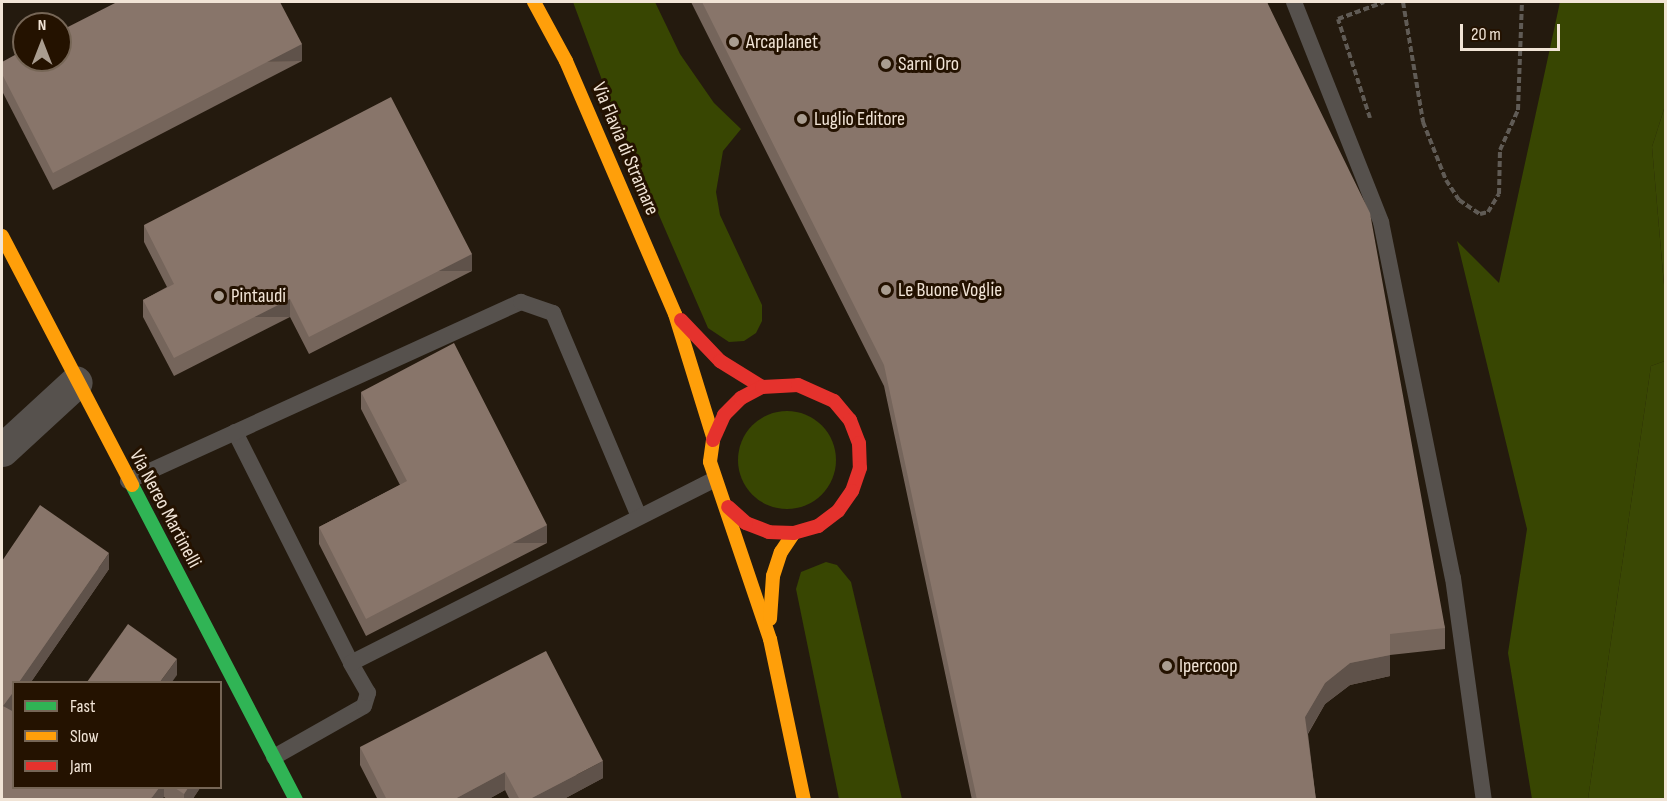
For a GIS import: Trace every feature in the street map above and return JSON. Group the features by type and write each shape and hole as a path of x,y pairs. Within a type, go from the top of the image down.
{"main road":[{"name":"Via Flavia di Stramare","path":"534,2 566,61 675,314 713,437"},
{"name":"Via Nereo Martinelli","path":"2,236 76,382 296,800"},
{"name":"Via Flavia di Stramare","path":"675,314 720,361 762,387"},
{"name":"Via Flavia di Stramare","path":"728,507 746,522 770,532 794,532 818,526 838,511 852,491 857,476 859,443 850,420 834,401 817,390 798,385 762,387 741,398 724,415 713,437 710,462 714,480 728,507 770,639 804,800"},
{"name":"Via Flavia di Stramare","path":"770,639 773,576 781,552 794,532"}],"street":[{"path":"2,450 76,382"}],"lane":[{"path":"1294,2 1381,222 1453,578 1484,800"},
{"path":"128,481 521,302 553,313 639,518"},
{"path":"235,432 368,693 364,706 274,757"},
{"path":"351,663 714,480"}],"path":[{"path":"1370,120 1338,19 1384,2"},
{"path":"1403,2 1423,122 1446,180 1459,200 1480,214 1488,212 1499,194 1500,150 1518,110 1522,2"}],"green space":[{"path":"573,2 655,2 680,54 714,103 741,129 723,151 716,192 720,215 762,305 762,321 756,333 744,341 729,342 708,328 612,107"},
{"path":"1560,2 1665,2 1665,106 1652,147 1665,296 1665,361 1651,366 1588,799 1532,799 1508,653 1527,529 1457,241 1499,283"},
{"path":"1665,106 1665,296 1652,147"},
{"path":"1665,361 1665,799 1588,799 1651,366"},
{"path":"787,411 806,415 822,425 832,441 836,460 832,479 822,495 806,505 787,509 768,505 752,495 742,479 738,460 742,441 752,425 768,415"},
{"path":"826,562 837,565 851,582 902,799 839,799 796,589 801,572"}],"building":[{"path":"117,2 280,2 302,44 53,173 2,74 2,62 12,57 12,72 72,72 72,25"},
{"path":"702,2 1267,2 1370,213 1445,628 1390,634 1390,655 1350,663 1325,683 1305,717 1316,800 977,800 884,365"},
{"path":"391,97 472,254 309,337 290,299 174,358 143,300 174,284 144,225"},
{"path":"454,343 547,525 366,619 319,527 407,481 361,392"},
{"path":"40,505 109,553 20,681 12,681 12,694 3,706 12,711 12,789 158,789 150,800 2,800 2,561"},
{"path":"128,624 177,659 161,681 88,681"},
{"path":"546,651 603,761 528,800 520,800 505,772 453,800 387,800 360,747"},
{"path":"176,789 187,789 184,794"}],"traffic: fast":[{"path":"132,485 296,800"}],"traffic: slow":[{"path":"534,2 566,61 675,314 713,437"},
{"path":"2,236 132,485"},
{"path":"713,440 710,462 770,639 804,800"},
{"path":"770,619 773,576 781,552 794,533"}],"traffic: jam":[{"path":"681,320 720,361 762,387"},
{"path":"713,440 724,415 741,398 762,387 798,385 834,401 850,420 859,443 860,468 852,491 838,511 818,526 794,533 769,532 746,523 728,507"}],"place":[{"name":"Arcaplanet","path":"734,42"},
{"name":"Sarni Oro","path":"886,64"},
{"name":"Luglio Editore","path":"802,119"},
{"name":"Le Buone Voglie","path":"886,290"},
{"name":"Pintaudi","path":"219,296"},
{"name":"Ipercoop","path":"1167,666"}]}
